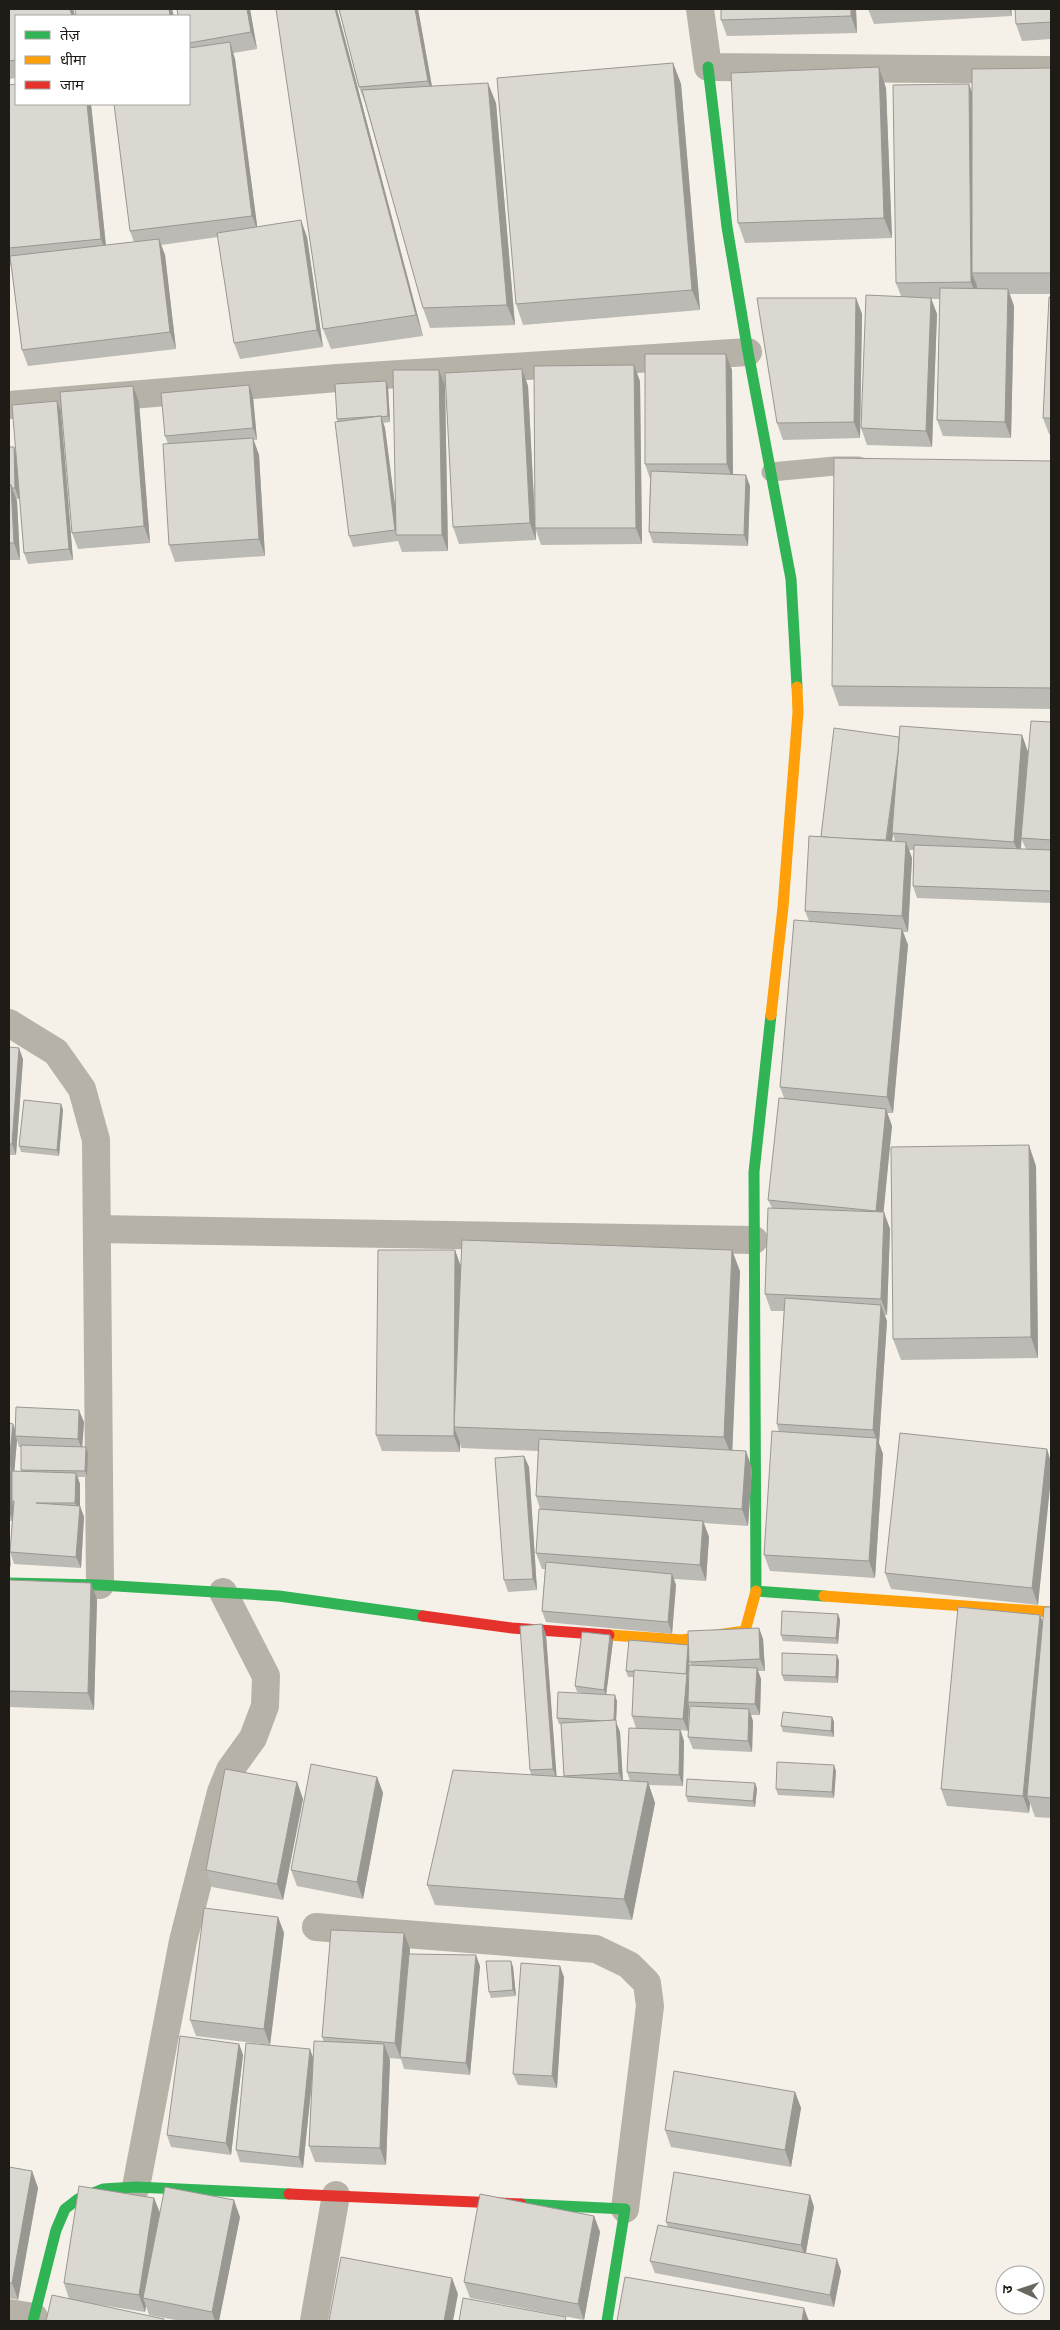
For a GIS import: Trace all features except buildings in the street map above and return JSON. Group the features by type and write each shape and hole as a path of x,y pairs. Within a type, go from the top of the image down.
{"street":[{"path":"9,1582 100,1585 279,1596 512,1628 682,1640 745,1632 756,1591 754,1172 783,907 798,712 791,579 748,352 727,227 700,9"},
{"path":"708,67 1051,70"},
{"path":"9,405 337,378 748,352"},
{"path":"9,1023 56,1052 82,1089 96,1140 100,1585"},
{"path":"97,1229 754,1240"},
{"path":"756,1591 1051,1612"},
{"path":"136,2187 183,1941 221,1792 230,1770 253,1738 265,1706 266,1676 223,1592"},
{"path":"316,1927 596,1949 629,1965 647,1984 650,2006 625,2209 607,2321"},
{"path":"25,2317 65,2209 78,2199 102,2189 136,2187 625,2209"},
{"path":"314,2321 336,2195"}],"lane":[{"path":"771,472 835,466 873,466"}],"traffic: fast":[{"path":"708,67 727,227 748,352 791,579 797,687"},
{"path":"771,1015 754,1172 756,1591 824,1596"},
{"path":"9,1583 100,1585 279,1596 423,1616"},
{"path":"33,2321 56,2230 65,2209 78,2199 103,2189 136,2187 289,2194"},
{"path":"521,2204 625,2209 607,2321"}],"traffic: slow":[{"path":"771,1015 783,907 798,712 797,687"},
{"path":"609,1635 682,1640 745,1631 756,1591"},
{"path":"824,1596 1051,1612"}],"traffic: jam":[{"path":"423,1616 512,1628 609,1635"},
{"path":"289,2194 521,2204"}]}
